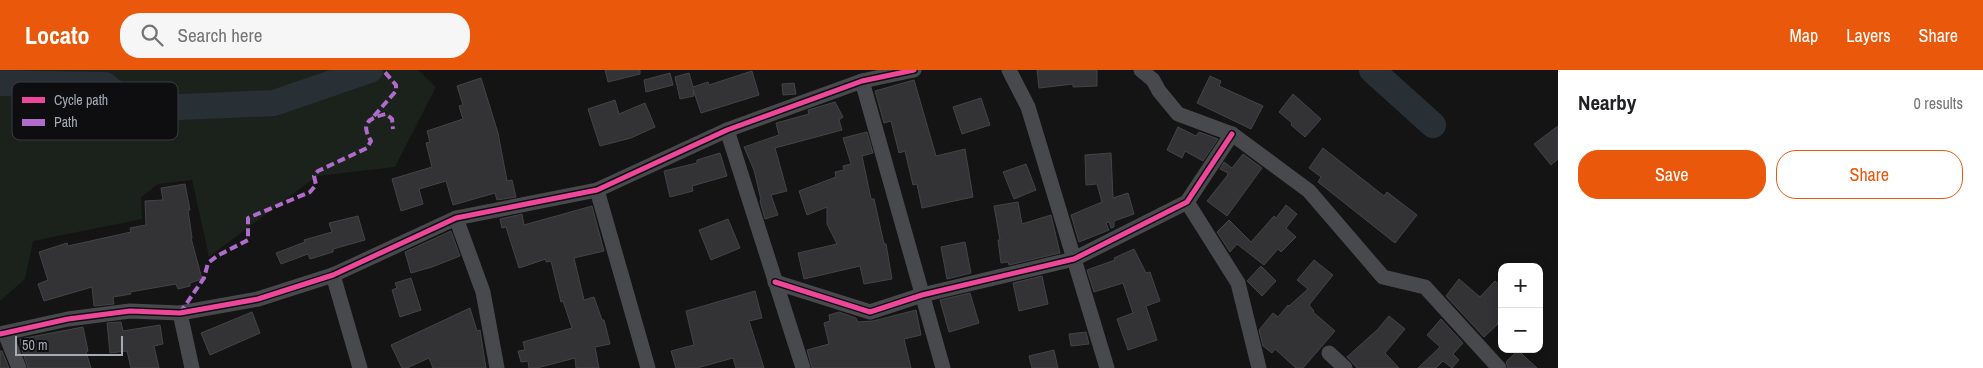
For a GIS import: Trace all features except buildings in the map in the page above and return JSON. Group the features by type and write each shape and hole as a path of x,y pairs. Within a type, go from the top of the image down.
{"street":[{"path":"19,368 3,333 68,320 130,311 180,313 258,299 333,275 456,218 597,190 727,130 862,81 914,70"},
{"path":"1008,70 1028,107 1107,368"},
{"path":"1141,70 1153,80 1159,91 1178,114 1232,134 1309,191 1383,277 1425,287 1499,368"},
{"path":"862,81 944,368"},
{"path":"727,130 803,368"},
{"path":"775,282 870,312 922,295 1074,259 1187,202 1232,134"},
{"path":"597,190 648,368"},
{"path":"1187,202 1238,283 1259,368"},
{"path":"456,218 483,292 497,368"},
{"path":"333,275 360,368"},
{"path":"180,313 192,368"},
{"path":"1329,353 1346,368"}],"shaded area":[{"path":"14,70 418,70 436,87 395,167 317,176 209,257 192,180 158,184 141,197 142,219 33,241 25,279 0,301 0,86"}],"waterway":[{"path":"178,107 274,103 370,70"},
{"path":"1372,70 1433,125"},
{"path":"0,83 12,83"}],"marked path":[{"path":"374,116 396,91 396,85 383,70"},
{"path":"180,313 204,278 208,263 217,256 248,240 248,218 310,192 316,185 314,176 318,171 367,148 371,141 366,126 375,117 386,114 392,119 393,129"}],"cycle path":[{"path":"0,334 68,319 130,311 180,313 258,299 333,275 456,218 597,190 727,130 862,81 914,70"},
{"path":"775,282 870,312 922,295 1074,259 1187,202 1232,134"}]}
